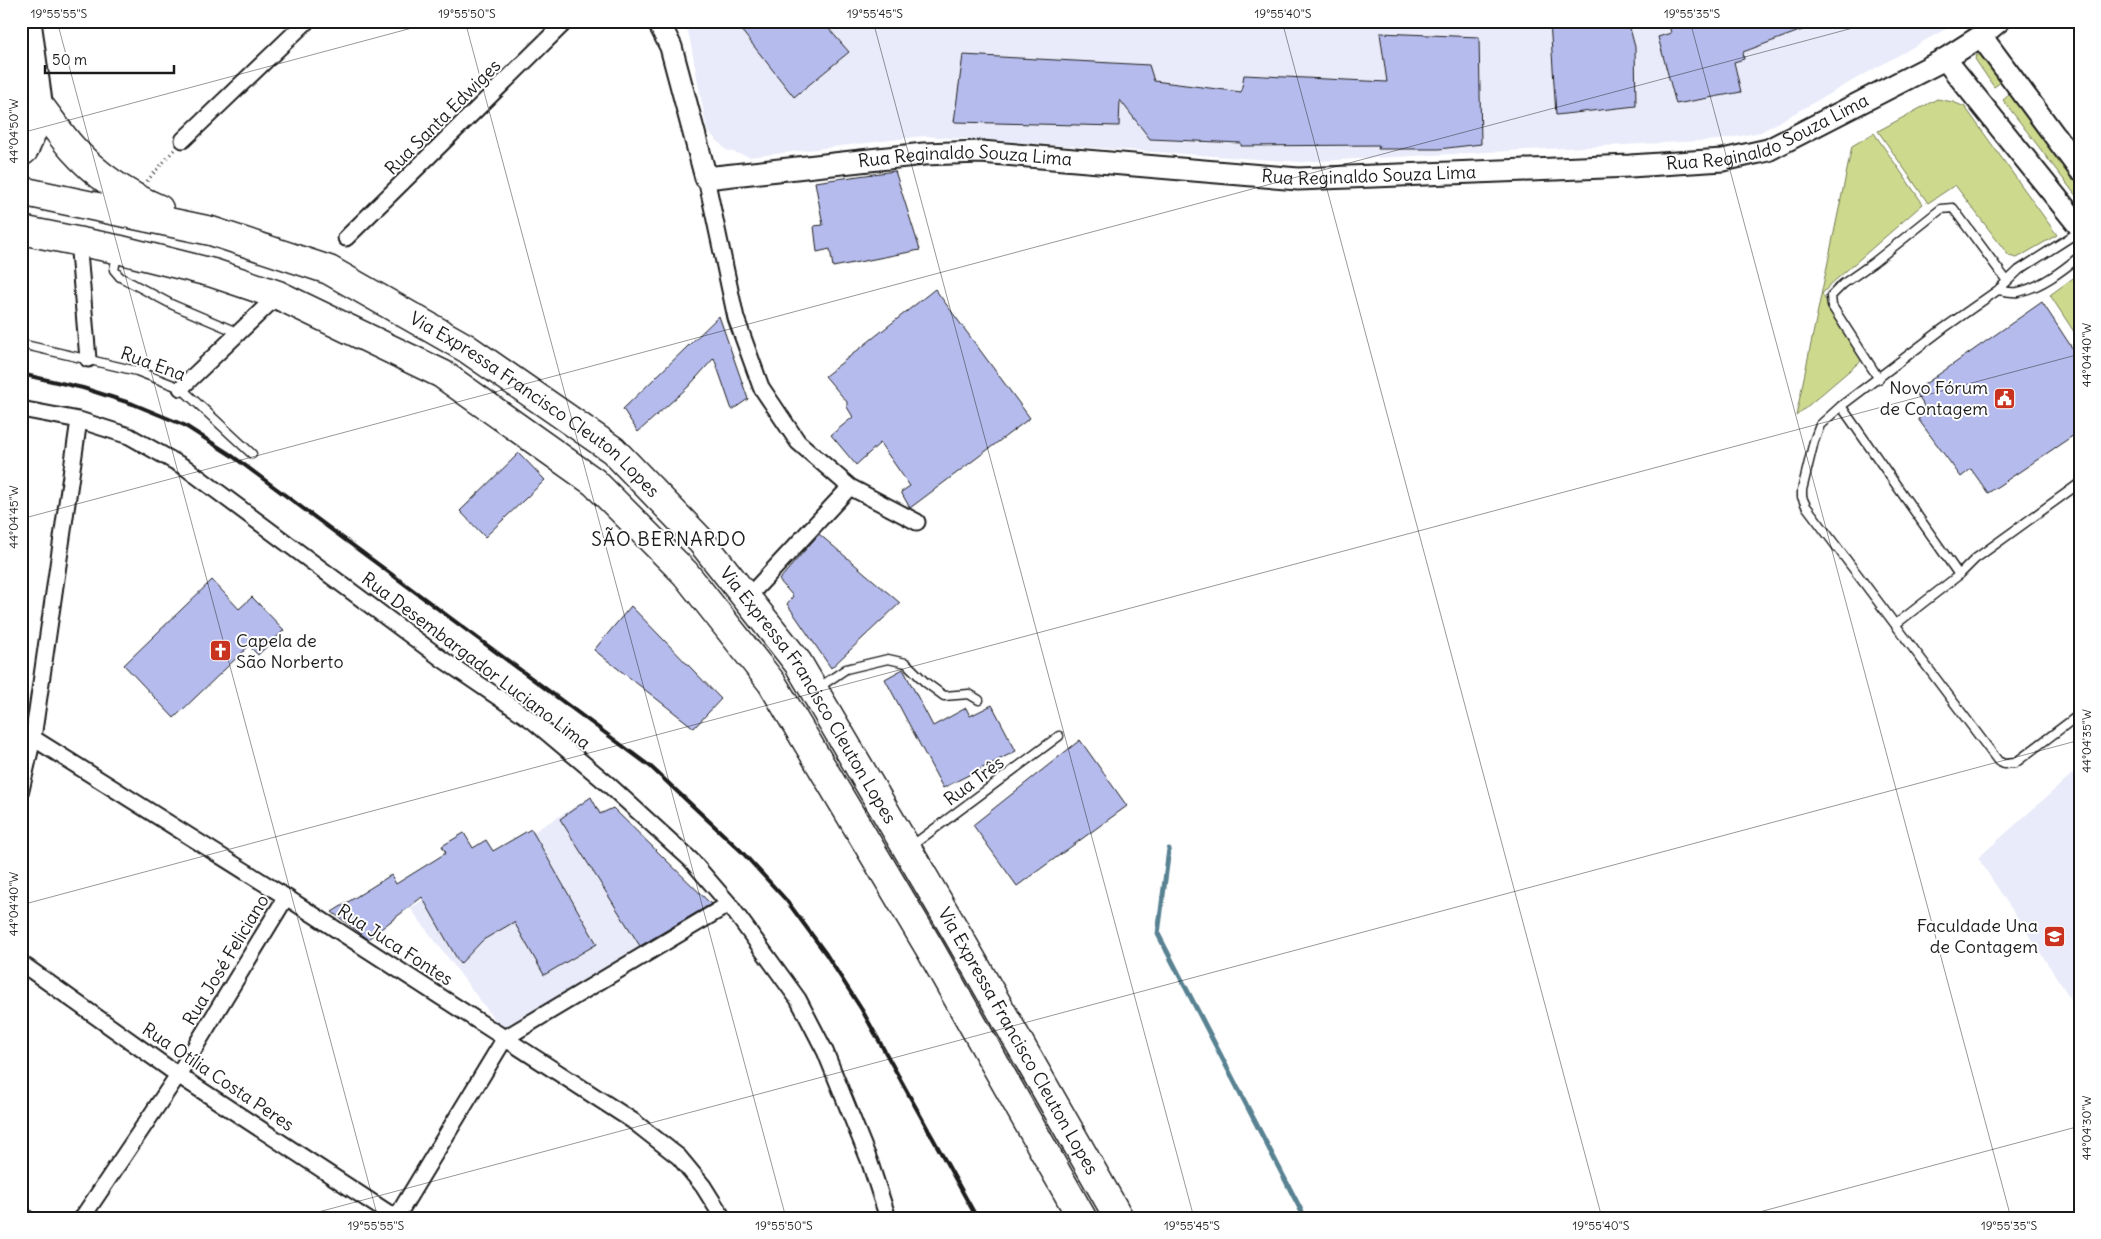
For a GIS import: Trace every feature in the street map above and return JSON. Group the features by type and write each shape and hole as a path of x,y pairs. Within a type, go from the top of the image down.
{"highway":[{"path":"21,152 24,150 42,109 73,150 108,182 133,197 211,231"},
{"name":"Via Expressa Francisco Cleuton Lopes","path":"21,191 211,231 329,270 466,348 613,450 702,542 798,663 959,937 1119,1218"},
{"name":"Via Expressa Francisco Cleuton Lopes","path":"21,230 78,240 213,273 278,295 442,374 594,482 685,573 772,683 934,958 1082,1218"}],"street":[{"path":"183,140 307,21"},
{"name":"Rua Santa Edwiges","path":"346,238 566,21"},
{"path":"658,21 671,47 706,178 736,318 761,387 798,442 850,488 916,522"},
{"name":"Rua Reginaldo Souza Lima","path":"706,178 924,154 981,152 1298,179 1630,166 1723,160 1768,150 1946,59 1981,36 1999,21"},
{"path":"35,25 42,109"},
{"path":"1981,36 2080,170"},
{"path":"1946,59 2080,227"},
{"path":"78,240 88,359"},
{"path":"181,388 278,295"},
{"name":"Rua Desembargador Luciano Lima","path":"21,409 79,420 129,436 186,468 442,659 533,721 609,785 691,860 729,904 798,999 825,1051 869,1160 888,1218"},
{"path":"21,790 27,736 79,420"},
{"path":"747,598 850,488"},
{"name":"Rua Juca Fontes","path":"27,736 286,897 633,1122 680,1157 703,1186 723,1218"},
{"name":"Rua José Feliciano","path":"82,1218 178,1075 286,897"},
{"path":"396,1218 505,1038 729,904"},
{"name":"Rua Otília Costa Peres","path":"21,963 178,1075 396,1218"},
{"path":"21,1215 26,1218"}],"lane":[{"path":"1879,379 1832,306 1831,296 1843,284 1873,264 1941,209 1953,208 2006,281"},
{"path":"2080,231 2019,270 1998,290 1958,317 1879,379 1841,406 1820,425 1814,441 1802,490 1806,506 1998,761 2004,764 2015,763 2080,714"},
{"path":"121,250 114,270 120,277 173,304 238,333"},
{"path":"1998,290 2017,292 2052,278 2080,256"},
{"name":"Rua Ena","path":"21,344 136,370 181,388 252,454"},
{"path":"1841,406 1959,575"},
{"path":"1896,624 1959,575 1975,560 2080,483"},
{"path":"814,690 846,669 888,659 906,663 925,682 944,696 969,694 978,700"},
{"name":"Rua Três","path":"907,850 1059,736"}],"path":[{"path":"133,197 183,140"}],"shaded area":[{"path":"684,21 1960,21 1761,132 1719,140 1301,162 924,136 750,157 726,150 707,130 689,35"},
{"name":"Faculdade Una de Contagem","path":"2080,767 2080,1013 1978,858"},
{"path":"587,799 712,911 505,1033 410,908"}],"green space":[{"path":"1976,55 1981,55 1986,59 2001,82 1994,87 1975,59"},
{"path":"2010,94 2080,185 2080,201 2003,100"},
{"path":"1937,99 1953,102 1965,107 2057,235 2017,258 2009,256 1955,185 1928,203 1878,131"},
{"path":"1874,133 1923,204 1822,294 1863,359 1796,416 1852,146"},
{"path":"2080,273 2080,341 2050,295"}],"building":[{"path":"734,21 822,21 849,52 794,97"},
{"path":"1550,21 1628,21 1635,47 1636,106 1556,115"},
{"path":"1668,21 1821,21 1821,23 1743,52 1744,59 1734,62 1741,92 1676,104 1658,37 1671,33"},
{"path":"1380,33 1479,37 1481,144 1439,149 1378,149 1379,145 1241,146 1241,143 1150,139 1120,100 1119,126 954,122 963,55 1149,65 1154,81 1241,92 1244,75 1387,82"},
{"path":"895,171 920,250 833,267 830,249 817,252 814,226 823,225 815,182"},
{"path":"935,289 1030,418 910,508 901,492 910,486 880,443 856,465 831,435 853,417 847,407 847,402 825,376"},
{"path":"2042,302 2080,360 2080,431 1988,493 1971,469 1961,477 1918,419 1925,414 1921,409 1924,406 1915,391"},
{"path":"719,316 748,399 732,410 714,358 688,387 638,432 623,409"},
{"path":"519,453 545,480 485,537 460,511"},
{"path":"819,534 900,603 831,668 787,604 793,596 779,580"},
{"name":"Capela de São Norberto","path":"212,580 239,609 252,597 284,630 258,655 249,646 174,718 124,665"},
{"path":"631,606 721,699 694,728 594,650"},
{"path":"903,669 933,726 966,708 970,716 992,705 1016,751 943,788 885,679"},
{"path":"1080,740 1127,806 1017,886 973,825"},
{"path":"591,797 600,814 613,808 711,904 640,946 560,819"},
{"path":"531,829 597,944 544,975 514,922 483,940 460,964 422,897 368,939 332,912 391,875 396,884 446,853 442,846 464,833 473,848 486,840 493,851"}],"waterway":[{"path":"1169,849 1158,934 1305,1218"}],"railway":[{"path":"21,374 83,388 133,404 184,425 231,455 651,767 741,851 787,901 826,954 862,1010 977,1218"}],"place":[{"name":"Novo Fórum de Contagem","path":"2004,398"},
{"name":"Capela de São Norberto","path":"220,651"},
{"name":"Faculdade Una de Contagem","path":"2054,936"}],"district":[{"name":"SÃO BERNARDO","path":"669,539"}]}
